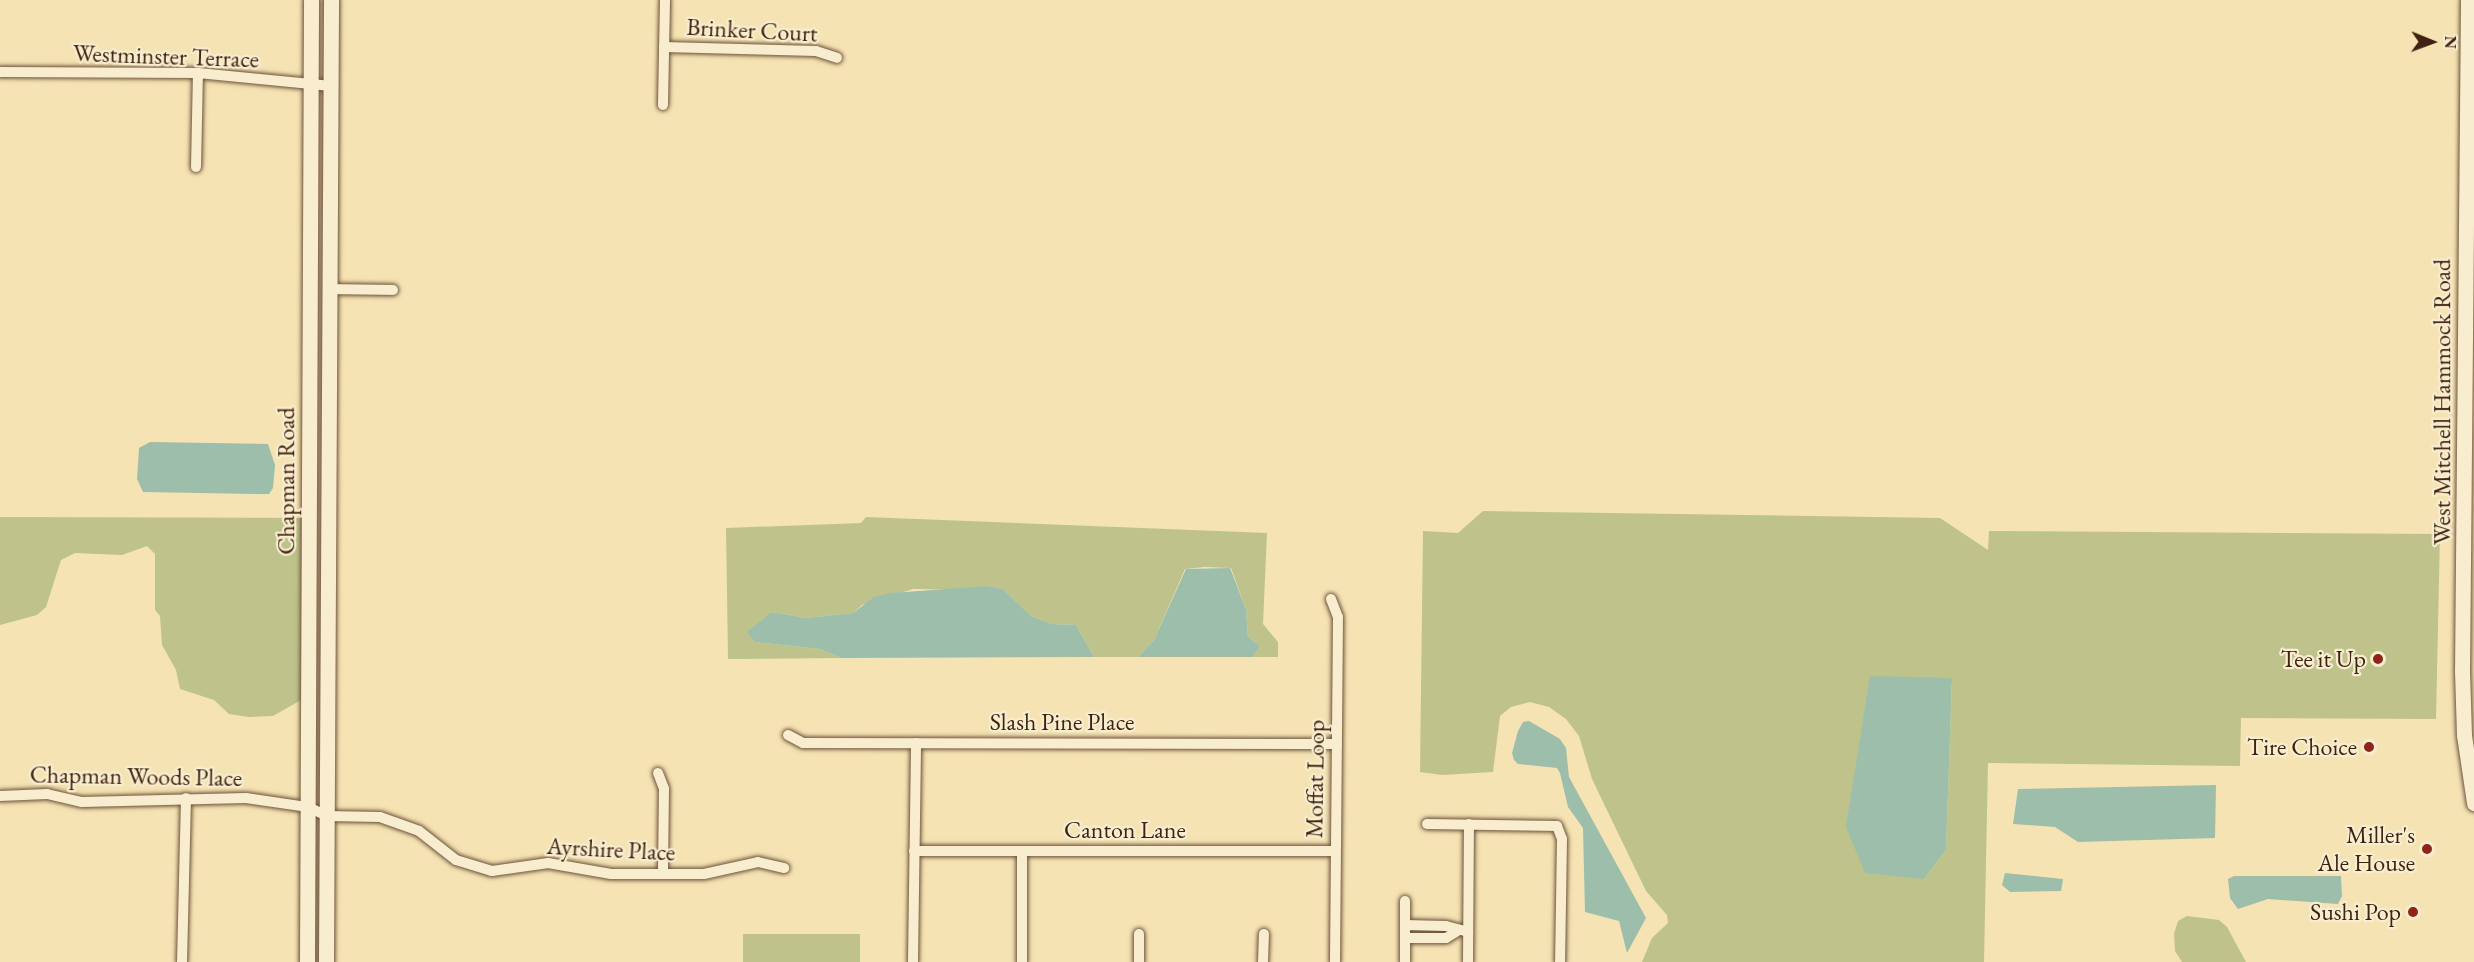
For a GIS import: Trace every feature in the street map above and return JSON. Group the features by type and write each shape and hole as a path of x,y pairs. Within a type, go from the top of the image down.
{"street":[{"name":"Chapman Road","path":"307,962 311,0"},
{"name":"Chapman Road","path":"326,962 331,0"},
{"path":"663,105 664,0"},
{"name":"West Mitchell Hammock Road","path":"2468,0 2462,671 2474,803"},
{"name":"Brinker Court","path":"664,48 816,51 837,58"},
{"name":"Westminster Terrace","path":"0,72 198,73 310,86 331,86"},
{"path":"196,167 198,73"},
{"path":"330,289 393,290"},
{"path":"308,444 329,444"},
{"name":"Moffat Loop","path":"1331,598 1338,617 1335,962"},
{"name":"Slash Pine Place","path":"788,735 804,743 1337,744"},
{"path":"913,962 916,743"},
{"path":"658,773 664,789 663,873"},
{"name":"Chapman Woods Place","path":"0,796 48,794 82,802 246,798 308,807"},
{"path":"182,962 186,798"},
{"name":"Ayrshire Place","path":"308,807 327,816 380,817 401,822 474,868 508,871 548,863 594,873 704,874 758,862 784,868"},
{"path":"1427,824 1550,824 1561,831 1560,962"},
{"path":"1468,962 1462,932 1469,824"},
{"name":"Canton Lane","path":"914,851 1335,851"},
{"path":"1022,851 1022,962"},
{"path":"1405,901 1405,962"},
{"path":"1405,925 1441,926 1462,932"},
{"path":"1429,926 1429,938"},
{"path":"1441,926 1441,938"},
{"path":"1405,938 1441,938 1462,932"},
{"path":"1139,934 1139,962"},
{"path":"1263,962 1264,934"}],"green space":[{"path":"1483,511 1940,518 1988,550 1989,531 2440,534 2436,719 2241,718 2240,766 1988,763 1984,962 1642,962 1652,938 1668,923 1667,915 1646,891 1592,779 1579,736 1566,719 1549,707 1530,702 1511,707 1500,716 1493,772 1442,775 1420,772 1423,531 1458,533","holes":["1952,678 1946,850 1924,879"]},
{"path":"0,517 303,518 301,700 273,716 249,717 229,714 214,700 180,689 176,670 162,645 160,616 155,610 155,554 147,546 122,555 75,553 61,560 46,607 37,615 0,625"},
{"path":"866,517 1267,533 1263,624 1278,642 1278,657 1253,657 1260,646 1248,637 1246,609 1231,568 1204,567 1185,569 1154,640 1138,657 1094,657 1076,625 1052,624 1031,616 1003,589 989,586 970,590 913,589 862,605 853,613 806,618 772,612 755,642 820,649 841,658 728,659 726,528 861,523"},
{"path":"2187,916 2219,920 2227,927 2246,962 2182,962 2175,951 2174,934 2178,921"},
{"path":"743,934 860,934 860,962 743,962"}],"shaded area":[{"path":"150,442 268,444 275,465 273,488 269,494 143,492 137,479 139,448"},
{"path":"1230,568 1246,609 1248,637 1260,646 1253,657 1138,657 1154,640 1186,569"},
{"path":"989,586 1003,589 1031,616 1052,624 1076,625 1094,657 841,658 820,649 755,642 747,632 772,612 806,618 853,613 874,597 891,593"},
{"path":"1870,676 1952,678 1946,850 1924,879 1865,873 1846,827"},
{"path":"1529,721 1560,739 1566,748 1569,777 1646,918 1627,953 1619,921 1585,912 1583,828 1568,807 1560,773 1557,768 1518,764 1514,760 1512,753 1518,731 1523,722"},
{"path":"2216,785 2215,838 2078,842 2055,827 2013,824 2018,789"},
{"path":"2005,873 2063,879 2061,891 2010,892 2002,885"},
{"path":"2234,876 2341,876 2342,896 2338,904 2268,899 2238,909 2230,898 2228,879"}],"place":[{"name":"Tee it Up","path":"2378,659"},
{"name":"Tire Choice","path":"2369,747"},
{"name":"Miller's Ale House","path":"2427,849"},
{"name":"Sushi Pop","path":"2413,912"}]}
